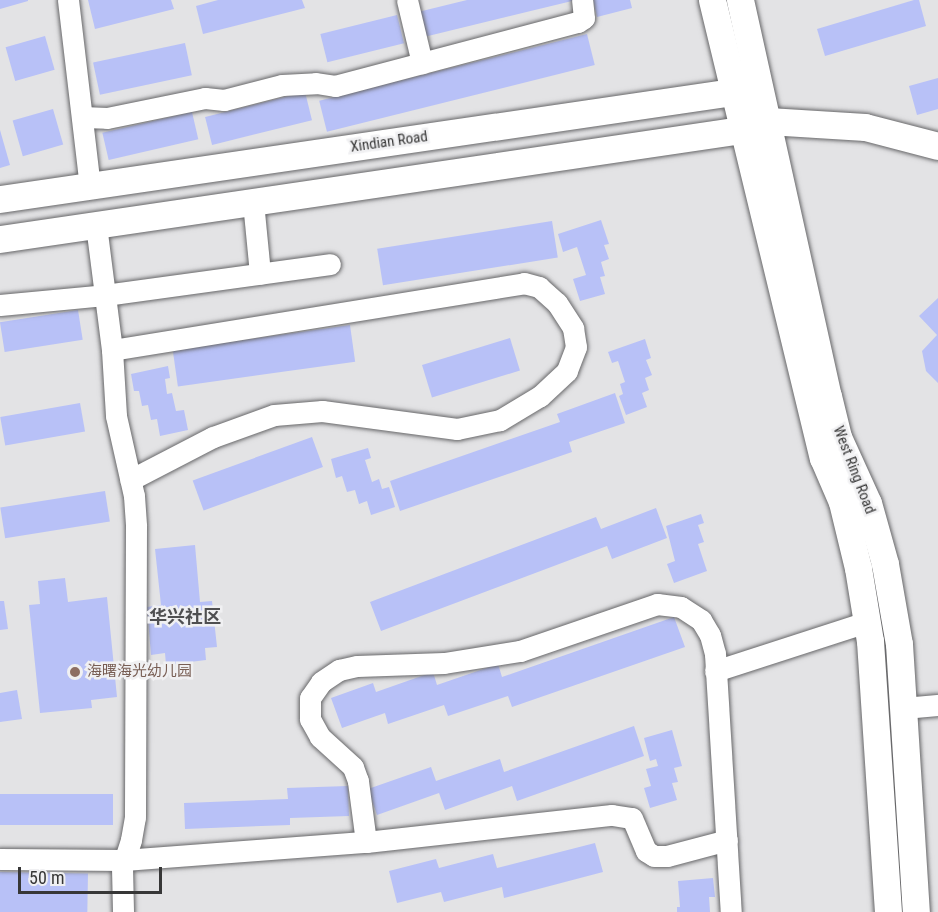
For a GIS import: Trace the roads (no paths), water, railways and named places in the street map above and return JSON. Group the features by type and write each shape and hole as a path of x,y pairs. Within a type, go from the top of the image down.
{"main road":[{"name":"West Ring Road","path":"712,0 741,130 823,458 842,502 858,568 867,622 888,912"},
{"name":"West Ring Road","path":"740,0 830,406 838,437 868,503 885,564 899,644 916,912"},
{"path":"733,92 768,121"},
{"name":"Xindian Road","path":"0,199 733,92"},
{"path":"0,239 741,130 768,121 865,127 938,146"}],"street":[{"path":"68,0 90,186"},
{"path":"407,0 422,63"},
{"path":"82,117 107,118 206,98 224,100 282,85 316,83 335,86 578,22 584,18 582,0"},
{"path":"253,202 260,274"},
{"path":"96,225 112,350 116,416 134,496 136,526 135,817 122,867 123,912"},
{"path":"0,305 105,296 330,264"},
{"path":"112,350 483,288 524,284 538,287 557,303 573,328 576,347 567,371 540,396 500,420 457,429 322,411 274,415 213,437 130,480"},
{"path":"366,842 362,807 353,767 320,737 309,719 310,698 321,682 339,670 357,666 444,663 520,651 657,604 681,607 701,620 710,635 715,654 731,912"},
{"path":"715,671 867,622"},
{"path":"903,708 938,705"},
{"path":"0,859 124,860 366,842 612,815 632,818 646,851 654,856 668,856 727,840"}],"place":[{"name":"海曙海光幼儿园","path":"75,672"}],"district":[{"name":"华兴社区","path":"185,617"}]}
